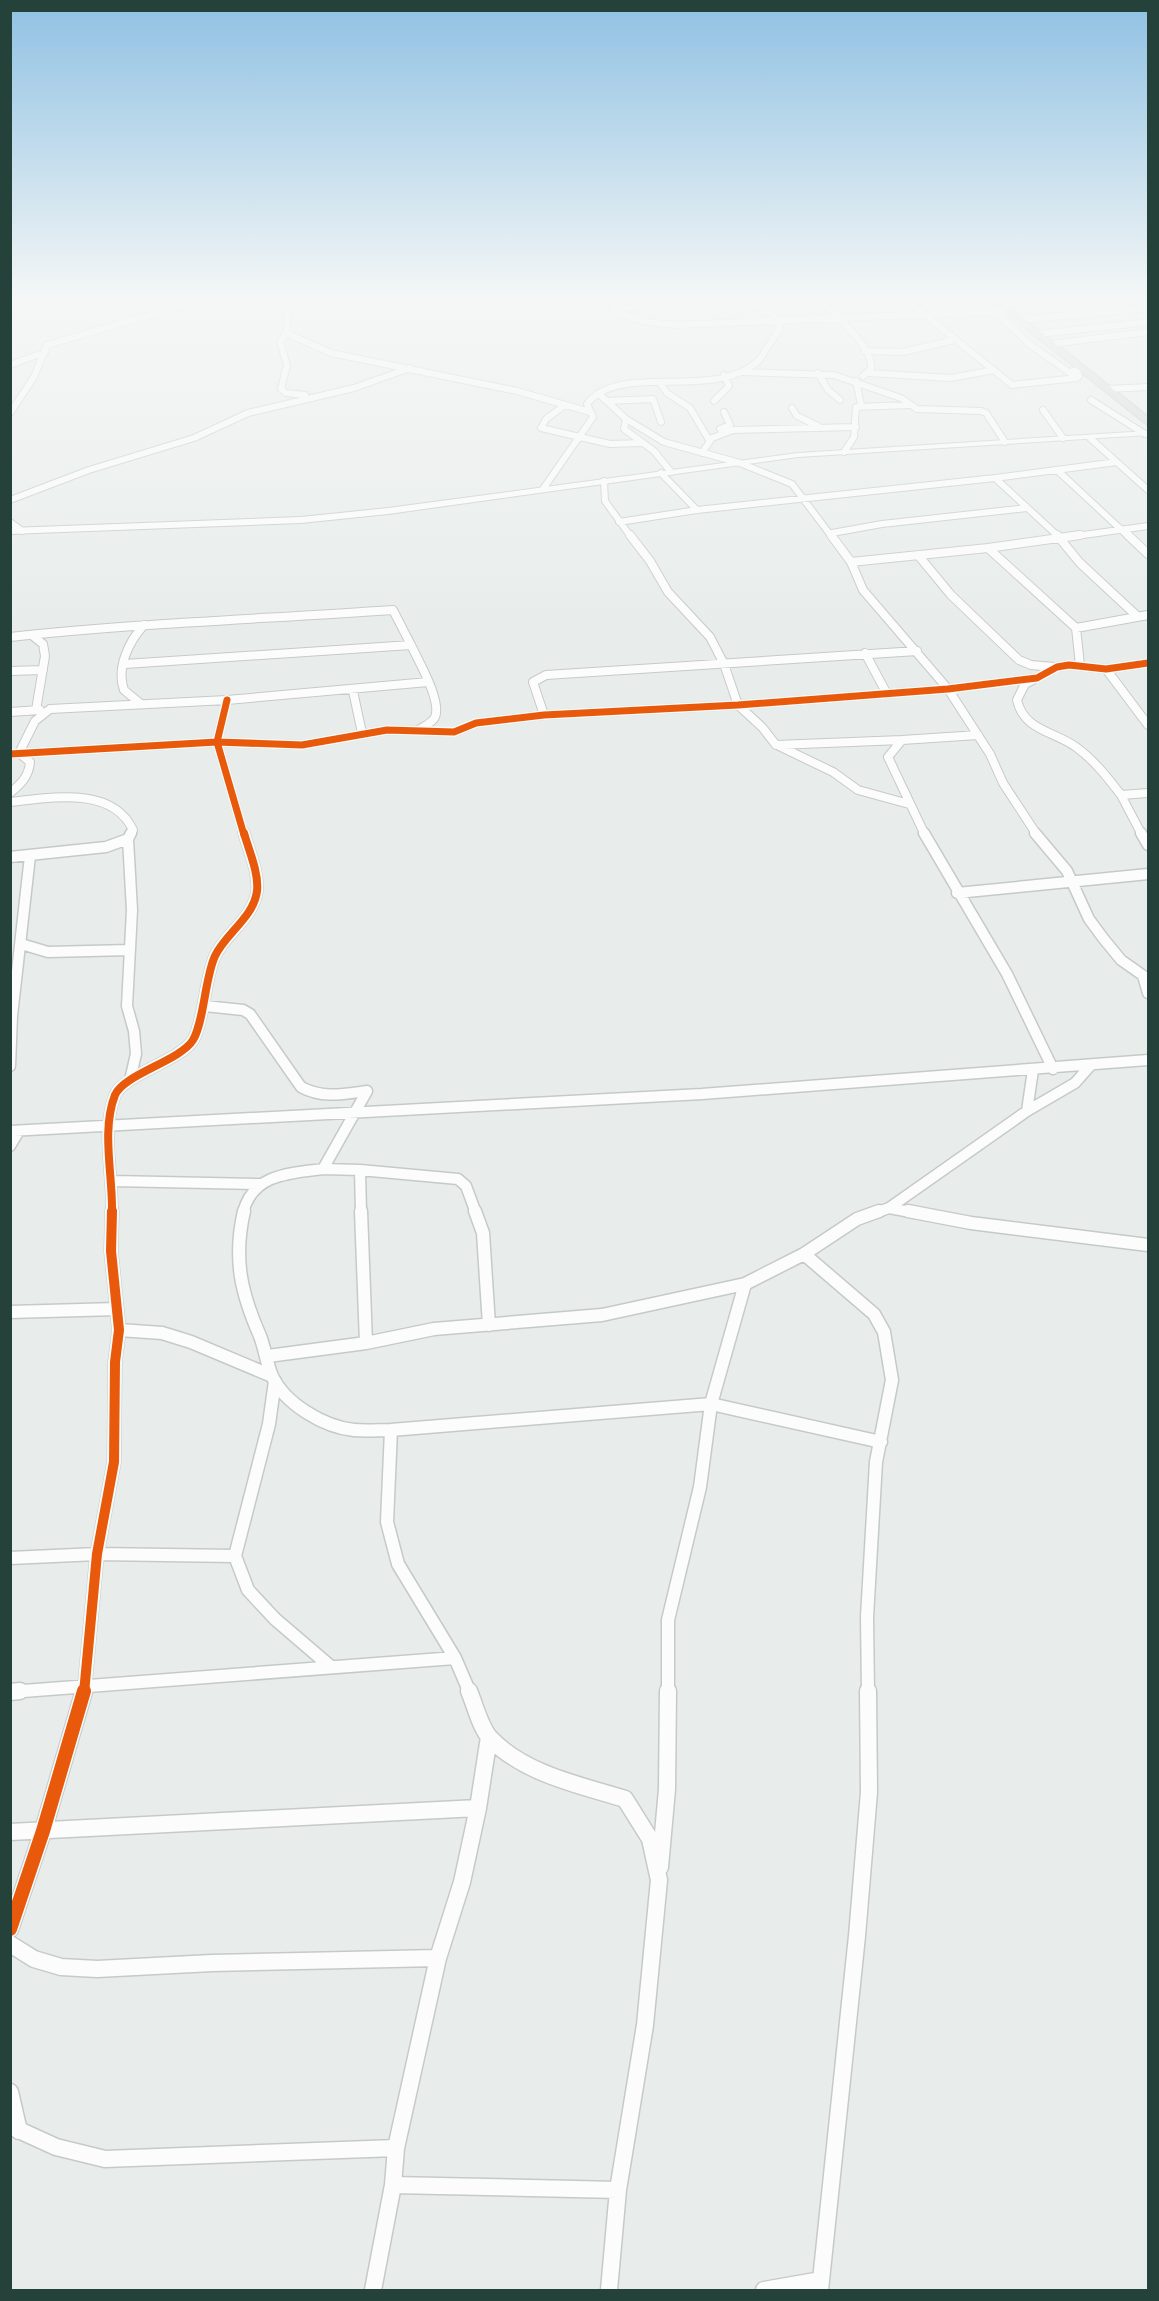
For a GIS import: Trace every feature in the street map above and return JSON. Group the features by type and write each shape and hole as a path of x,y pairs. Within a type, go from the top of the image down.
{"main road":[{"path":"1132,408 1149,422"}],"street":[{"path":"10,500 89,470 194,438 248,413 267,408"},
{"path":"561,408 546,419 540,428 610,444 642,443"},
{"path":"578,408 590,412"},
{"path":"543,489 592,417 589,408"},
{"path":"615,408 626,419 664,442 740,463 788,480 832,533 834,542 852,562 862,590 948,689 978,735 1003,783 1033,831 1057,856 1089,919 1121,960 1146,978 1149,993"},
{"path":"656,408 661,422"},
{"path":"690,408 707,437"},
{"path":"792,408 797,416 818,426"},
{"path":"844,452 852,441 856,427 856,408"},
{"path":"920,408 927,411 981,411 986,413 1005,442"},
{"path":"1104,408 1145,436"},
{"path":"1043,410 1064,438"},
{"path":"702,453 707,437 730,425 724,412"},
{"path":"626,419 624,429 654,451 671,472"},
{"path":"707,437 743,429 856,427"},
{"path":"10,531 301,520 740,463 844,452 1064,438 1145,436"},
{"path":"1090,438 1149,490"},
{"path":"619,522 697,510 995,478 1117,462"},
{"path":"1058,470 1149,554"},
{"path":"661,473 697,510"},
{"path":"995,478 1058,536 1080,564 1137,616"},
{"path":"604,481 605,501 619,522 650,561 668,592 710,637 724,664 738,705 762,727 776,744 832,772 858,790 909,804"},
{"path":"832,533 882,524 1027,508"},
{"path":"10,522 22,531"},
{"path":"852,562 988,548 1058,536 1149,526"},
{"path":"988,548 1076,628 1080,665"},
{"path":"918,555 942,585 1019,660 1031,665 1057,667 1080,665 1106,669 1149,663"},
{"path":"10,637 110,626 205,624 393,610 433,696 435,717 420,729"},
{"path":"1076,628 1149,615"},
{"path":"141,704 124,690 122,683 129,645 144,625"},
{"path":"33,636 41,641 45,650 36,710"},
{"path":"125,664 411,645"},
{"path":"544,715 533,682 546,675 917,651"},
{"path":"865,653 887,694"},
{"path":"1057,667 1025,684 1017,700 1017,707 1031,726 1073,745 1121,795 1129,814 1149,845"},
{"path":"1106,669 1149,725"},
{"path":"10,671 43,670"},
{"path":"15,753 60,753 217,742 286,746 362,733 420,729 454,732 476,723 544,715 738,705 887,694 1037,678"},
{"path":"10,712 352,691 428,682"},
{"path":"352,691 362,733"},
{"path":"10,1929 43,1831 86,1686 97,1554 114,1462 115,1362 119,1330 111,1251 113,1181 108,1125 116,1093 130,1080 189,1046 205,1005 216,956 255,899 257,885 217,742 226,700"},
{"path":"1135,708 1148,706"},
{"path":"15,753 35,721 50,710"},
{"path":"776,744 978,735"},
{"path":"902,740 888,757 909,804 957,893 1008,975 1053,1069"},
{"path":"10,793 26,778 30,769 30,762 15,753"},
{"path":"1121,795 1149,794"},
{"path":"10,802 88,796 105,803 122,815 133,830 128,839 132,910 127,1006 134,1030 136,1054 130,1080"},
{"path":"10,857 106,847 128,839"},
{"path":"10,1066 12,1004 30,856"},
{"path":"957,893 1149,874"},
{"path":"21,944 48,952 130,950"},
{"path":"205,1005 243,1010 250,1014 301,1087 312,1094 332,1095 367,1091 323,1169"},
{"path":"10,1146 15,1131 702,1094 814,1083 1053,1069 1149,1060"},
{"path":"268,1356 366,1343 434,1329 602,1315 745,1284 804,1254 857,1219 889,1208 1027,1111 1075,1083 1090,1066"},
{"path":"1027,1111 1033,1070"},
{"path":"113,1181 259,1184 282,1174 323,1169 446,1176 458,1179 466,1186 486,1244 485,1289 489,1325"},
{"path":"360,1170 366,1343"},
{"path":"259,1184 245,1205 242,1217 239,1233 240,1281 244,1299 268,1356 273,1379 269,1424 235,1556 248,1590 275,1619 331,1667"},
{"path":"889,1208 971,1223 1149,1245"},
{"path":"764,2290 820,2285 857,1936 869,1792 867,1617 876,1462 892,1380 884,1332 874,1314 804,1254"},
{"path":"609,2290 618,2190 645,2025 659,1880 667,1789 668,1620 700,1488 711,1404 745,1284"},
{"path":"10,1312 117,1309"},
{"path":"119,1330 162,1334 191,1342 273,1379 293,1402 326,1422 354,1430 391,1430 711,1404 881,1442"},
{"path":"391,1430 387,1522 398,1564 455,1658 489,1737 519,1760 557,1778 625,1799 631,1805 650,1839 659,1880"},
{"path":"10,1558 97,1554 235,1556"},
{"path":"10,1692 455,1658"},
{"path":"373,2290 393,2185 396,2148 438,1958 462,1882 478,1808 489,1737"},
{"path":"10,1832 478,1808"},
{"path":"10,1944 34,1959 61,1967 96,1969 212,1963 438,1958"},
{"path":"10,2092 15,2129 66,2152 105,2159 396,2148"},
{"path":"393,2185 618,2190"}],"cycle path":[{"path":"10,754 217,742 302,745 387,730 454,732 476,723 544,715 738,705 948,689 1037,678 1057,667 1069,665 1106,669 1148,663"},
{"path":"10,1929 43,1831 86,1686 97,1554 114,1462 115,1362 119,1330 111,1251 113,1181 108,1125 116,1093 123,1085 167,1060 193,1041 215,956 248,912 257,892 255,874 217,742 227,700"}]}
